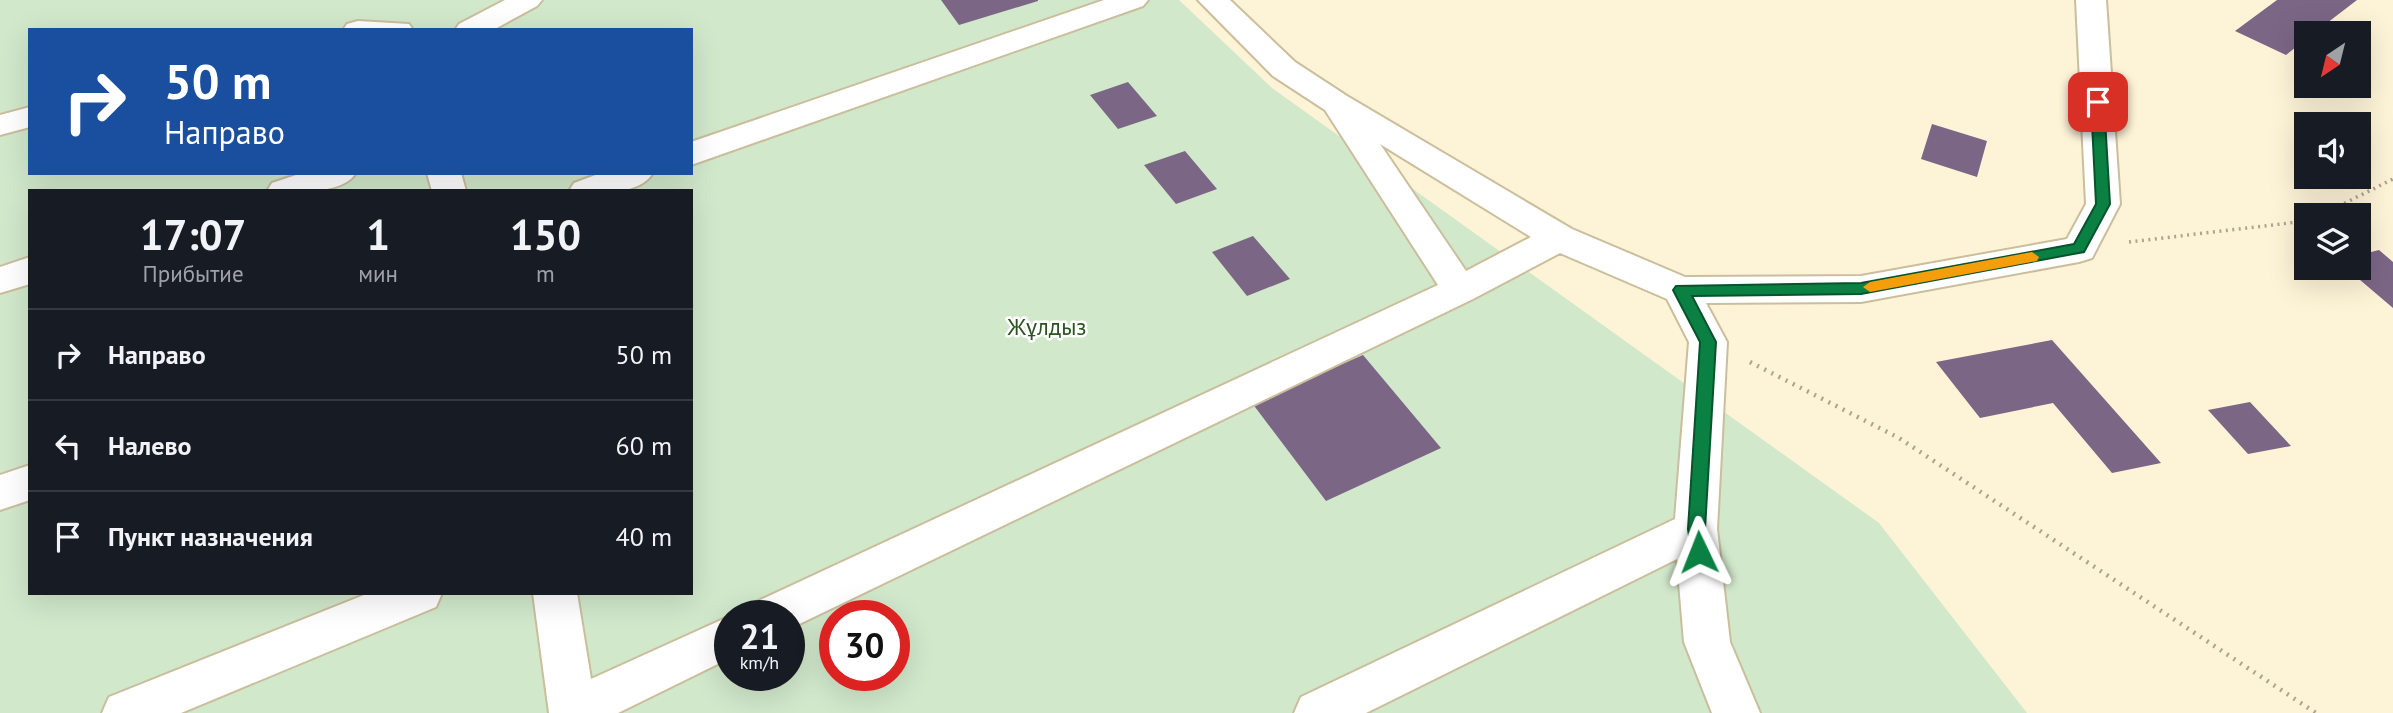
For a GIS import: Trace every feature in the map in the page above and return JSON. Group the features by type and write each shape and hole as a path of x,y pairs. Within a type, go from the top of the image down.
{"street":[{"path":"474,28 527,0"},
{"path":"693,153 1133,0"},
{"path":"1213,0 1284,69 1336,103 1559,238 1681,290 1861,289 2079,248 2103,204 2091,0"},
{"path":"1336,103 1460,290"},
{"path":"0,125 28,118"},
{"path":"290,189 334,175"},
{"path":"592,189 630,175"},
{"path":"805,600 1460,290 1559,238"},
{"path":"0,280 28,272"},
{"path":"1681,290 1708,342 1696,529 1707,642 1736,713"},
{"path":"0,493 28,483"},
{"path":"1318,713 1696,529"},
{"path":"126,713 414,595"},
{"path":"555,595 573,712 714,644"}],"path":[{"path":"2346,203 2393,180"},
{"path":"2079,248 2294,222"},
{"path":"1708,342 1899,438 2316,713"}],"green space":[{"name":"Жұлдыз","path":"0,0 1179,0 1272,88 1879,523 2027,713 0,713"}],"building":[{"path":"941,0 1038,0 1038,1 959,25"},
{"path":"2277,0 2357,0 2330,21 2294,21 2294,49 2286,55 2235,31"},
{"path":"1128,82 1157,116 1118,129 1090,95"},
{"path":"1932,124 1987,141 1977,177 1921,159"},
{"path":"1185,151 1217,189 1176,204 1144,165"},
{"path":"1253,236 1290,279 1247,296 1212,252"},
{"path":"2379,250 2393,262 2393,308 2360,280 2371,280 2371,252"},
{"path":"2052,340 2161,463 2112,473 2053,403 1980,418 1936,362"},
{"path":"1363,355 1441,448 1326,501 1252,403"},
{"path":"2250,402 2291,446 2248,454 2208,410"}],"slow traffic":[{"path":"1870,287 2032,257"}],"route":[{"path":"1699,552 1696,529 1708,342 1681,290 1861,289 2079,248 2103,204 2098,102"}]}
